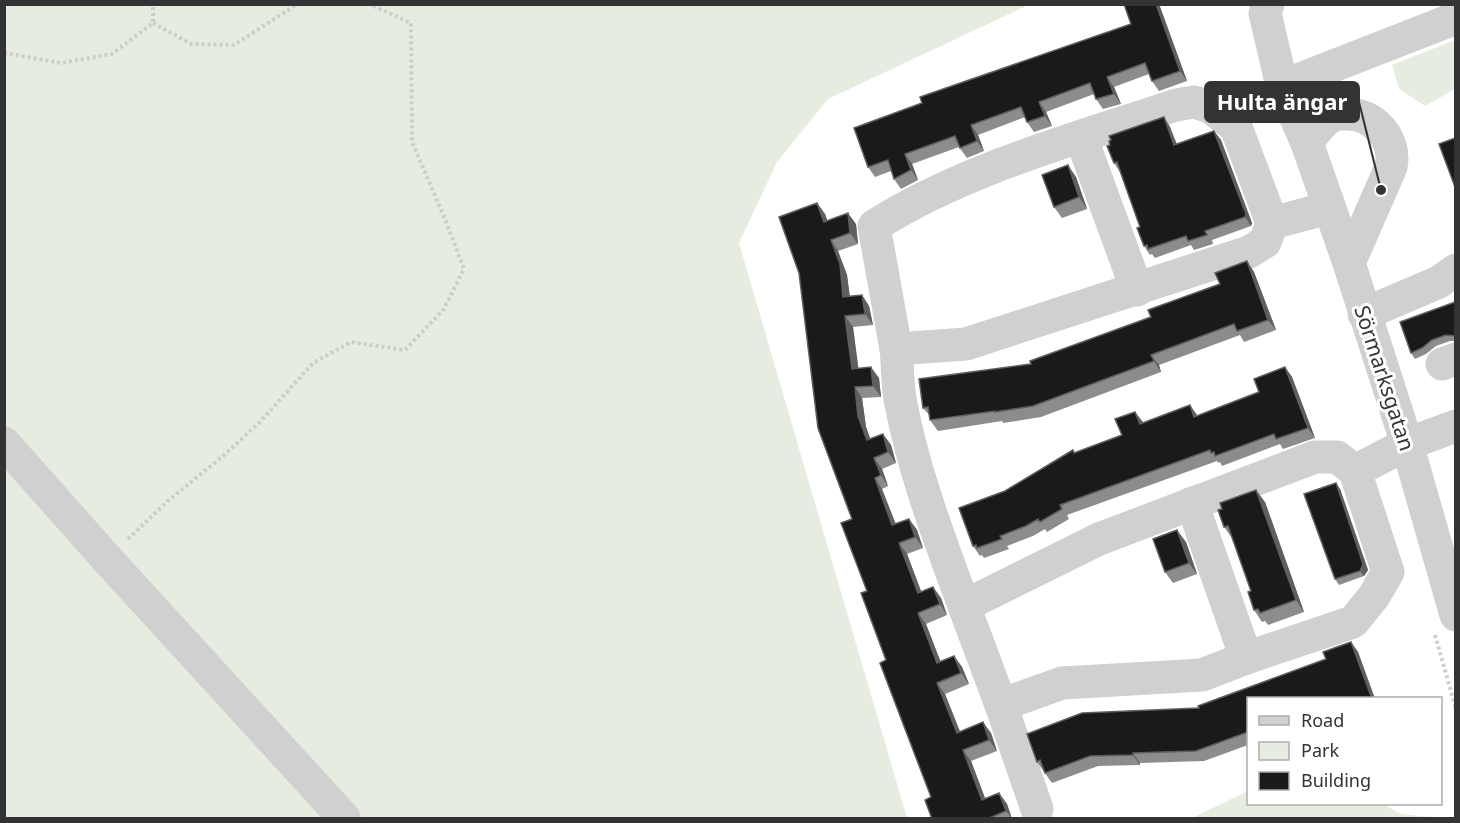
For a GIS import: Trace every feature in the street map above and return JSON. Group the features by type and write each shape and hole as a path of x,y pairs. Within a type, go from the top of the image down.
{"street":[{"name":"Sörmarksgatan","path":"1268,4 1265,13 1282,86 1307,143 1349,263 1407,444 1455,615"},
{"path":"1282,86 1455,18"},
{"path":"896,349 966,344 1137,290 1249,252 1264,243 1272,223 1236,127 1210,107 1194,102 1176,105 979,173 906,205 874,226 896,349 901,403 918,472 1037,809"},
{"path":"1307,143 1322,122 1334,114 1351,114 1375,123 1390,144 1393,157 1390,167 1349,263"},
{"path":"1081,137 1137,290"},
{"path":"1272,223 1328,208"},
{"path":"1364,314 1439,282 1455,270"},
{"path":"1356,471 1407,444 1455,426"},
{"path":"4,443 344,819"},
{"path":"964,606 1099,539 1315,457 1337,457 1356,471 1388,572 1374,596 1353,622 1246,657 1202,675 1062,683 1001,705"},
{"path":"1192,503 1246,657"}],"path":[{"path":"153,4 153,22"},
{"path":"153,22 191,44 234,45 301,4"},
{"path":"107,559 169,500 260,422 313,363 351,342 405,351 444,309 464,269 412,142 411,23 369,4"},
{"path":"4,53 61,63 112,54 153,22"}],"green space":[{"path":"5,5 1028,5 828,99 777,162 739,243 907,818 5,818"},
{"path":"1455,40 1455,89 1425,106 1399,89 1392,65"},
{"path":"1247,791 1247,805 1385,805 1401,814 1440,818 1192,818"}],"building":[{"path":"1124,4 1156,4 1180,71 1152,81 1145,63 1107,77 1114,94 1096,99 1090,83 1039,102 1045,116 1027,122 1021,107 971,125 977,141 960,148 955,136 905,154 911,170 894,179 888,160 868,167 854,128 922,103 920,97 1131,24"},
{"path":"1164,117 1174,145 1214,131 1246,214 1245,217 1205,231 1207,235 1188,241 1186,236 1148,249 1147,245 1144,246 1137,228 1140,227 1117,162 1114,163 1107,146 1110,145 1111,140 1109,136"},
{"path":"1455,138 1455,187 1439,144"},
{"path":"1068,165 1079,197 1054,207 1042,175"},
{"path":"817,203 824,222 848,213 850,233 831,240 840,264 843,297 862,295 865,314 845,316 852,369 871,367 873,386 855,387 858,416 867,440 883,434 888,452 874,458 881,475 875,478 892,525 909,519 915,537 899,543 918,593 933,587 940,604 918,613 937,663 954,656 961,673 937,683 957,733 983,722 989,740 963,750 982,800 999,793 1006,811 987,819 932,819 925,800 931,797 880,663 886,660 861,593 867,591 841,523 852,519 818,428 799,273 779,217"},
{"path":"1247,261 1268,320 1237,331 1234,324 1151,355 1154,361 1033,406 930,420 928,407 923,408 919,379 1031,364 1030,361 1151,317 1148,310 1220,284 1215,273"},
{"path":"1455,302 1455,336 1446,335 1432,340 1411,353 1400,322"},
{"path":"1285,367 1308,428 1276,439 1274,434 1215,456 1210,450 1060,505 1062,509 1040,522 1038,519 1000,536 1002,539 977,548 976,545 973,546 959,508 1005,491 1073,450 1074,453 1122,435 1115,419 1135,412 1140,424 1190,405 1194,417 1259,392 1254,379"},
{"path":"1336,483 1363,564 1360,571 1335,579 1304,494"},
{"path":"1256,490 1296,600 1260,613 1258,609 1254,610 1248,592 1251,591 1228,526 1224,527 1218,510 1222,509 1220,503"},
{"path":"1177,530 1189,563 1165,572 1153,539"},
{"path":"1351,642 1371,697 1247,697 1247,732 1196,751 1090,756 1045,773 1040,760 1037,762 1027,734 1082,713 1199,708 1198,706 1326,659 1323,652"}],"place":[{"name":"Hulta ängar","path":"1381,190"}]}
